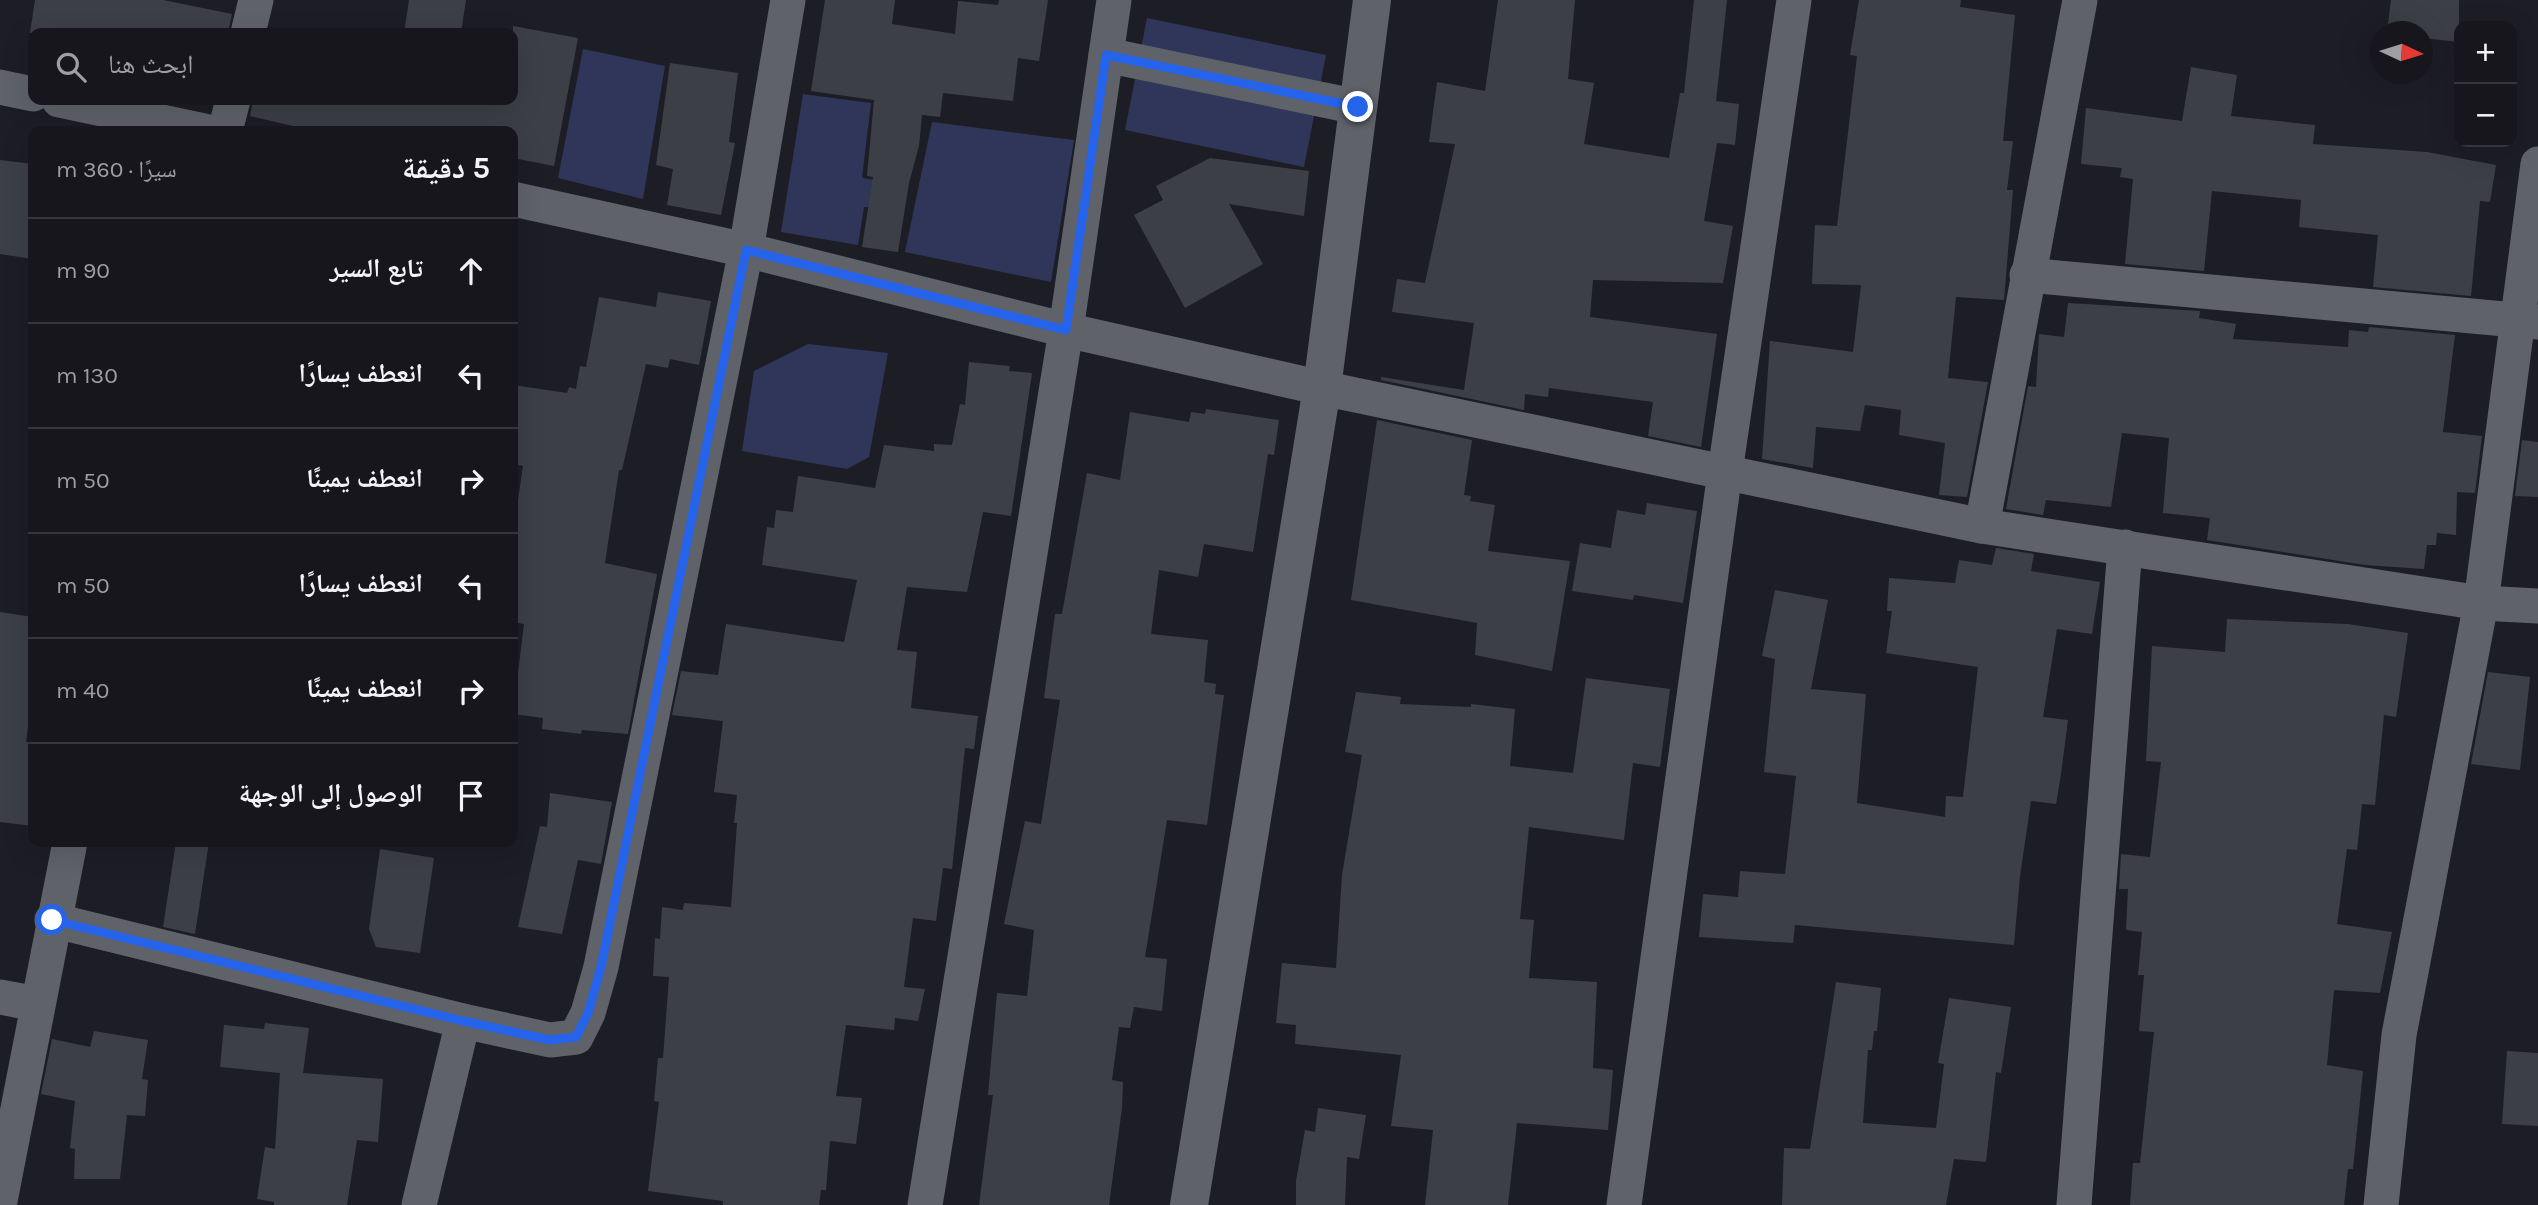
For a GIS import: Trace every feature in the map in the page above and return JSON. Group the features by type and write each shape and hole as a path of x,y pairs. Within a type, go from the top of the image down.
{"street":[{"path":"249,28 256,0"},
{"path":"52,920 463,1021 550,1040 576,1037 588,1013 604,954 746,250 788,0"},
{"path":"925,1205 1066,330 1114,0"},
{"path":"1189,1205 1322,388 1372,0"},
{"path":"1624,1205 1725,472 1794,0"},
{"path":"1982,526 2080,0"},
{"path":"1106,55 1358,107"},
{"path":"0,87 28,93"},
{"path":"83,105 181,126"},
{"path":"226,126 232,105"},
{"path":"2381,1205 2399,1035 2481,603 2528,321 2538,164"},
{"path":"518,200 746,250 1066,330 1322,388 1982,526 2481,603 2538,606"},
{"path":"2027,275 2528,321"},
{"path":"2074,1205 2125,547"},
{"path":"0,1201 52,920 69,847"},
{"path":"0,997 37,1004"},
{"path":"419,1205 463,1021"}],"shaded area":[{"path":"1147,18 1326,55 1304,167 1125,130"},
{"path":"583,49 665,66 643,199 558,178"},
{"path":"803,94 871,103 862,178 876,180 873,207 864,207 858,245 781,232"},
{"path":"932,122 1074,140 1051,282 905,252"},
{"path":"808,344 888,353 869,457 847,469 742,451 754,371"}],"building":[{"path":"35,0 163,0 232,14 229,28 31,28"},
{"path":"409,0 466,0 462,28 405,28"},
{"path":"825,0 895,0 892,24 955,34 958,1 998,5 999,0 1048,0 1039,61 1018,58 1013,101 943,93 940,117 922,115 919,146 909,183 898,252 862,247 873,177 867,176 874,100 811,91"},
{"path":"1498,0 1575,0 1568,79 1594,83 1584,144 1669,158 1680,93 1684,93 1694,0 1727,0 1716,101 1739,104 1735,145 1717,143 1704,221 1733,226 1723,283 1593,280 1590,317 1717,334 1701,447 1648,436 1653,402 1549,388 1548,397 1525,394 1524,410 1381,380 1381,377 1464,390 1474,323 1392,312 1397,279 1425,283 1455,144 1429,142 1437,82 1485,91"},
{"path":"1859,0 1961,0 1960,7 2015,15 2003,141 2013,141 2007,190 2013,190 2004,300 1956,297 1948,378 1988,382 1967,497 1939,495 1945,443 1899,435 1901,410 1865,405 1860,431 1816,427 1813,468 1762,459 1770,341 1853,352 1861,285 1812,284 1815,225 1837,226 1857,56 1850,55"},
{"path":"2391,0 2459,0 2459,21 2454,21 2454,41 2433,39 2433,21 2388,21"},
{"path":"513,26 578,38 554,166 518,159 518,126 293,126 250,116 252,105 518,105 518,28"},
{"path":"670,63 738,73 729,142 735,143 721,215 667,205 673,169 656,165"},
{"path":"2191,67 2237,75 2231,116 2315,125 2313,144 2427,152 2496,165 2490,202 2480,201 2471,296 2373,287 2378,235 2299,227 2301,200 2212,191 2204,271 2125,264 2133,179 2120,177 2122,168 2081,164 2086,108 2182,121"},
{"path":"1210,158 1309,171 1304,216 1229,204 1263,264 1185,308 1134,215 1163,200 1156,186"},
{"path":"0,160 28,163 28,258 0,254"},
{"path":"658,292 711,301 699,365 670,359 668,368 646,364 622,470 619,470 605,563 657,574 628,734 582,730 581,734 542,729 543,718 518,715 518,673 524,624 518,623 518,500 523,466 518,465 518,386 567,393 569,387 576,389 580,366 586,367 599,297 656,307"},
{"path":"2068,303 2200,311 2199,318 2236,324 2233,339 2348,347 2349,330 2368,332 2369,327 2455,335 2443,432 2482,436 2475,493 2457,492 2456,535 2437,533 2436,545 2427,545 2424,569 2365,565 2207,540 2210,518 2163,513 2169,438 2122,433 2111,507 2046,500 2043,515 2006,509 2028,386 2036,387 2039,334 2064,337"},
{"path":"969,362 1010,366 1009,371 1032,373 1011,516 983,512 967,592 907,587 897,650 917,652 911,708 978,716 974,749 965,748 952,869 943,868 936,921 913,918 904,987 925,989 918,1021 895,1018 894,1030 846,1025 836,1096 862,1098 856,1144 830,1141 826,1190 821,1190 819,1205 723,1205 723,1201 648,1191 659,1102 654,1101 658,1058 663,1058 669,977 653,976 655,938 660,939 662,907 683,910 684,903 731,907 737,823 734,823 737,795 714,792 723,721 672,715 681,671 718,675 726,624 844,642 857,580 762,565 767,527 774,528 776,510 793,512 798,476 875,488 884,445 934,451 934,444 952,445 960,404 965,405"},
{"path":"1206,409 1279,420 1274,455 1268,454 1253,552 1204,544 1198,577 1159,570 1151,634 1208,640 1204,682 1216,684 1215,694 1224,695 1207,825 1167,820 1145,957 1167,959 1162,1011 1134,1007 1130,1028 1119,1027 1112,1080 1123,1082 1122,1108 1109,1205 979,1205 993,1095 988,1095 997,993 1027,996 1034,930 1004,924 1025,821 1041,824 1060,700 1044,698 1055,614 1062,614 1087,473 1120,480 1130,412 1189,422 1191,412 1205,414"},
{"path":"1377,420 1472,440 1464,495 1471,496 1470,501 1495,505 1488,551 1570,561 1552,671 1475,655 1477,623 1351,600"},
{"path":"2522,440 2538,442 2538,497 2515,496"},
{"path":"1647,503 1697,511 1683,603 1634,595 1633,600 1572,591 1580,543 1611,548 1617,510 1645,515"},
{"path":"1996,548 2034,554 2031,571 2100,582 2092,634 2057,629 2043,717 2068,720 2061,774 2056,804 2031,801 2020,876 2014,945 1795,925 1793,943 1699,937 1703,894 1738,897 1740,871 1785,874 1796,776 1764,772 1775,659 1762,656 1775,590 1828,600 1811,689 1866,694 1857,803 1945,817 1946,796 1963,797 1978,667 1886,653 1892,611 1887,611 1889,578 1955,583 1959,560 1992,565"},
{"path":"0,612 28,616 28,825 0,822"},
{"path":"2227,619 2348,624 2408,633 2396,717 2384,715 2375,805 2362,804 2357,850 2347,849 2337,924 2392,932 2380,993 2334,990 2327,1065 2363,1071 2353,1169 2348,1169 2344,1205 2130,1205 2133,1163 2140,1163 2154,1032 2139,1031 2144,975 2138,975 2142,932 2126,930 2128,889 2119,889 2121,854 2150,857 2161,762 2146,761 2152,646 2225,652"},
{"path":"2488,672 2530,677 2520,770 2471,764"},
{"path":"1586,678 1670,689 1660,767 1633,763 1624,840 1529,827 1520,919 1534,920 1529,978 1597,982 1593,1068 1613,1070 1608,1130 1517,1123 1508,1205 1425,1205 1433,1130 1391,1126 1401,1055 1295,1044 1296,1025 1276,1023 1282,963 1336,968 1342,875 1362,755 1345,752 1356,692 1401,697 1400,704 1471,707 1471,704 1515,709 1510,766 1573,773"},
{"path":"550,793 612,802 601,864 578,860 562,934 518,927 540,826 547,827"},
{"path":"175,847 208,847 195,934 163,927"},
{"path":"380,849 434,858 420,953 376,947 369,929"},
{"path":"1836,982 1881,988 1877,1031 1874,1031 1872,1050 1868,1050 1863,1123 1936,1128 1944,1064 1938,1063 1949,998 2011,1007 2001,1073 1996,1072 1986,1162 1954,1159 1946,1205 1782,1205 1784,1148 1810,1149"},
{"path":"265,1023 309,1028 303,1073 383,1079 378,1142 357,1140 347,1205 274,1205 274,1202 257,1199 265,1147 275,1149 280,1073 220,1067 224,1025 264,1029"},
{"path":"94,1031 148,1040 142,1079 148,1080 145,1116 127,1115 120,1179 74,1179 75,1149 70,1148 75,1101 41,1094 52,1039 90,1047"},
{"path":"2507,1051 2538,1053 2538,1126 2502,1124"},
{"path":"1318,1108 1366,1115 1359,1159 1347,1157 1345,1205 1296,1205 1296,1181 1305,1130 1315,1132"}],"route":[{"path":"52,920 463,1021 550,1040 576,1037 588,1013 601,967 746,250 1066,330 1106,55 1358,107"}]}
